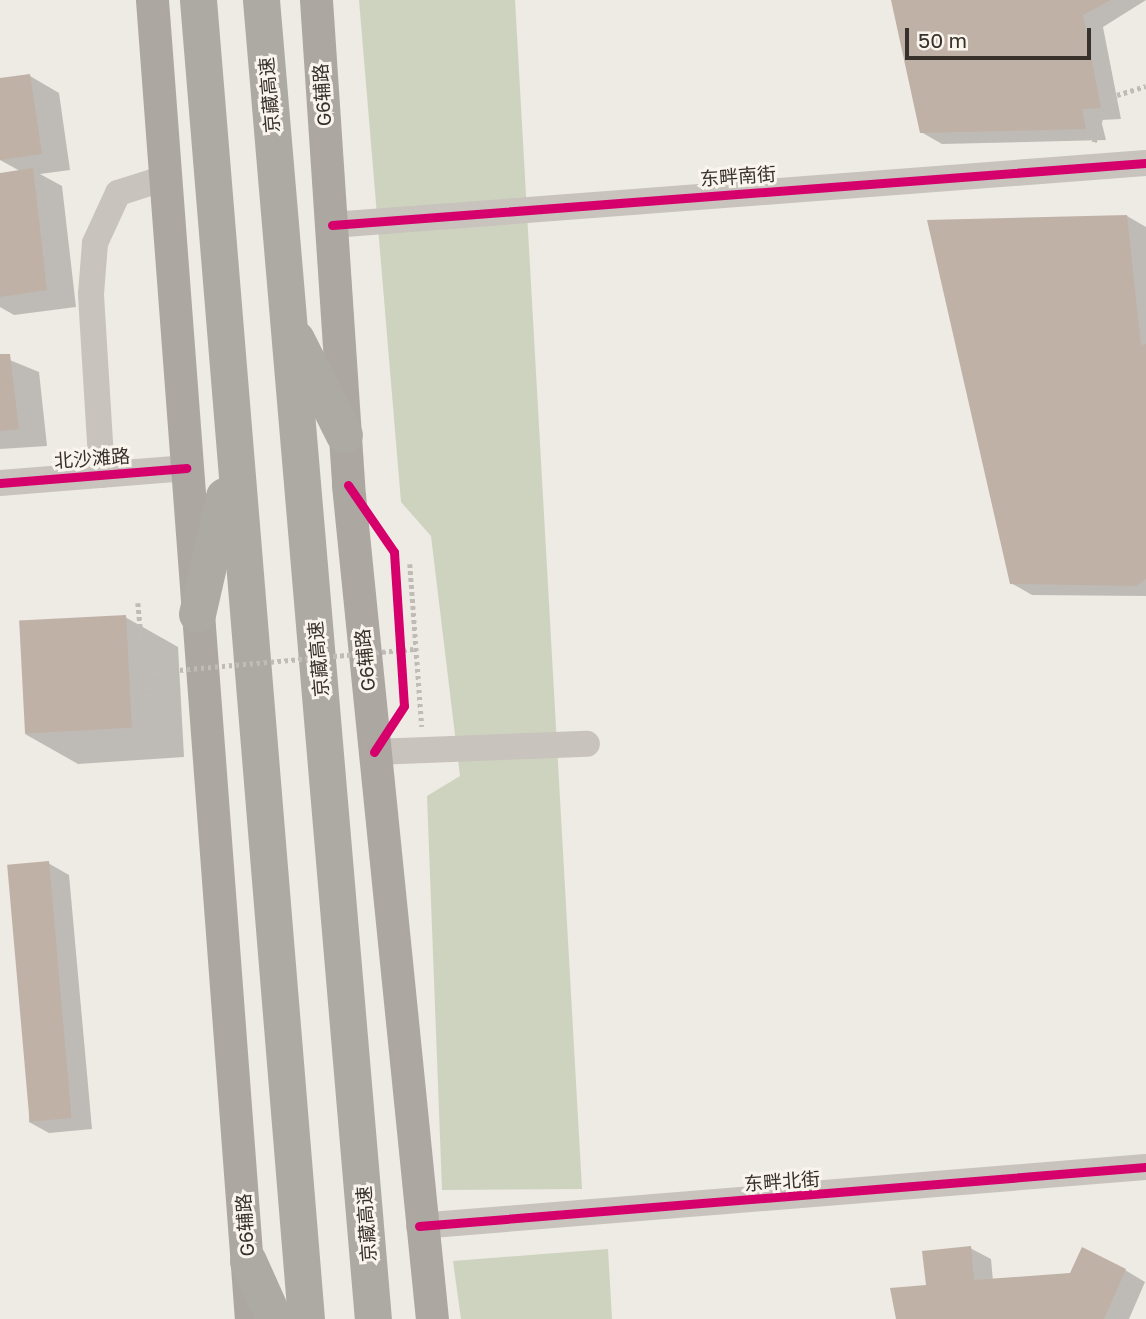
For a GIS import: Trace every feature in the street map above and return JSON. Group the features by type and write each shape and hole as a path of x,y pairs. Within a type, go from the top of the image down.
{"highway":[{"path":"198,0 232,464 306,1319"},
{"name":"京藏高速","path":"261,0 373,1319"},
{"path":"266,61 275,0"},
{"path":"288,322 344,435"},
{"path":"197,614 232,464"},
{"path":"248,1261 274,1319"}],"main road":[{"name":"G6辅路","path":"152,0 251,1319"},
{"name":"G6辅路","path":"316,0 344,435 419,1226 432,1319"}],"street":[{"name":"东畔南街","path":"332,225 1146,163"},
{"path":"102,475 91,294 95,243 118,193 165,178"},
{"name":"北沙滩路","path":"0,482 186,468"},
{"path":"374,752 587,744"},
{"name":"东畔北街","path":"419,1226 1146,1167"}],"path":[{"path":"1094,142 1103,108 1117,95 1146,86"},
{"path":"410,564 422,732"},
{"path":"138,603 153,757"},
{"path":"400,642 401,667"},
{"path":"145,673 416,649"}],"green space":[{"path":"359,0 515,0 582,1189 442,1190 427,796 460,776 431,536 401,502"},
{"path":"608,1249 612,1319 461,1319 453,1261"}],"building":[{"path":"891,0 1111,0 1083,15 1101,108 1082,109 1086,129 920,133"},
{"path":"30,74 42,154 0,160 0,78"},
{"path":"33,168 47,290 0,297 0,173"},
{"path":"1127,215 1141,345 1146,344 1146,579 1136,586 1010,584 927,220"},
{"path":"0,354 10,354 19,429 0,431"},
{"path":"126,615 132,728 25,733 19,621"},
{"path":"49,861 71,1118 30,1122 7,865"},
{"path":"971,1246 974,1280 1070,1273 1082,1247 1126,1269 1104,1319 896,1319 890,1288 926,1285 922,1251"}],"cycle path":[{"path":"332,225 1146,163"},
{"path":"0,483 186,468"},
{"path":"348,485 394,552 404,706 374,752"},
{"path":"419,1226 1146,1167"}]}
